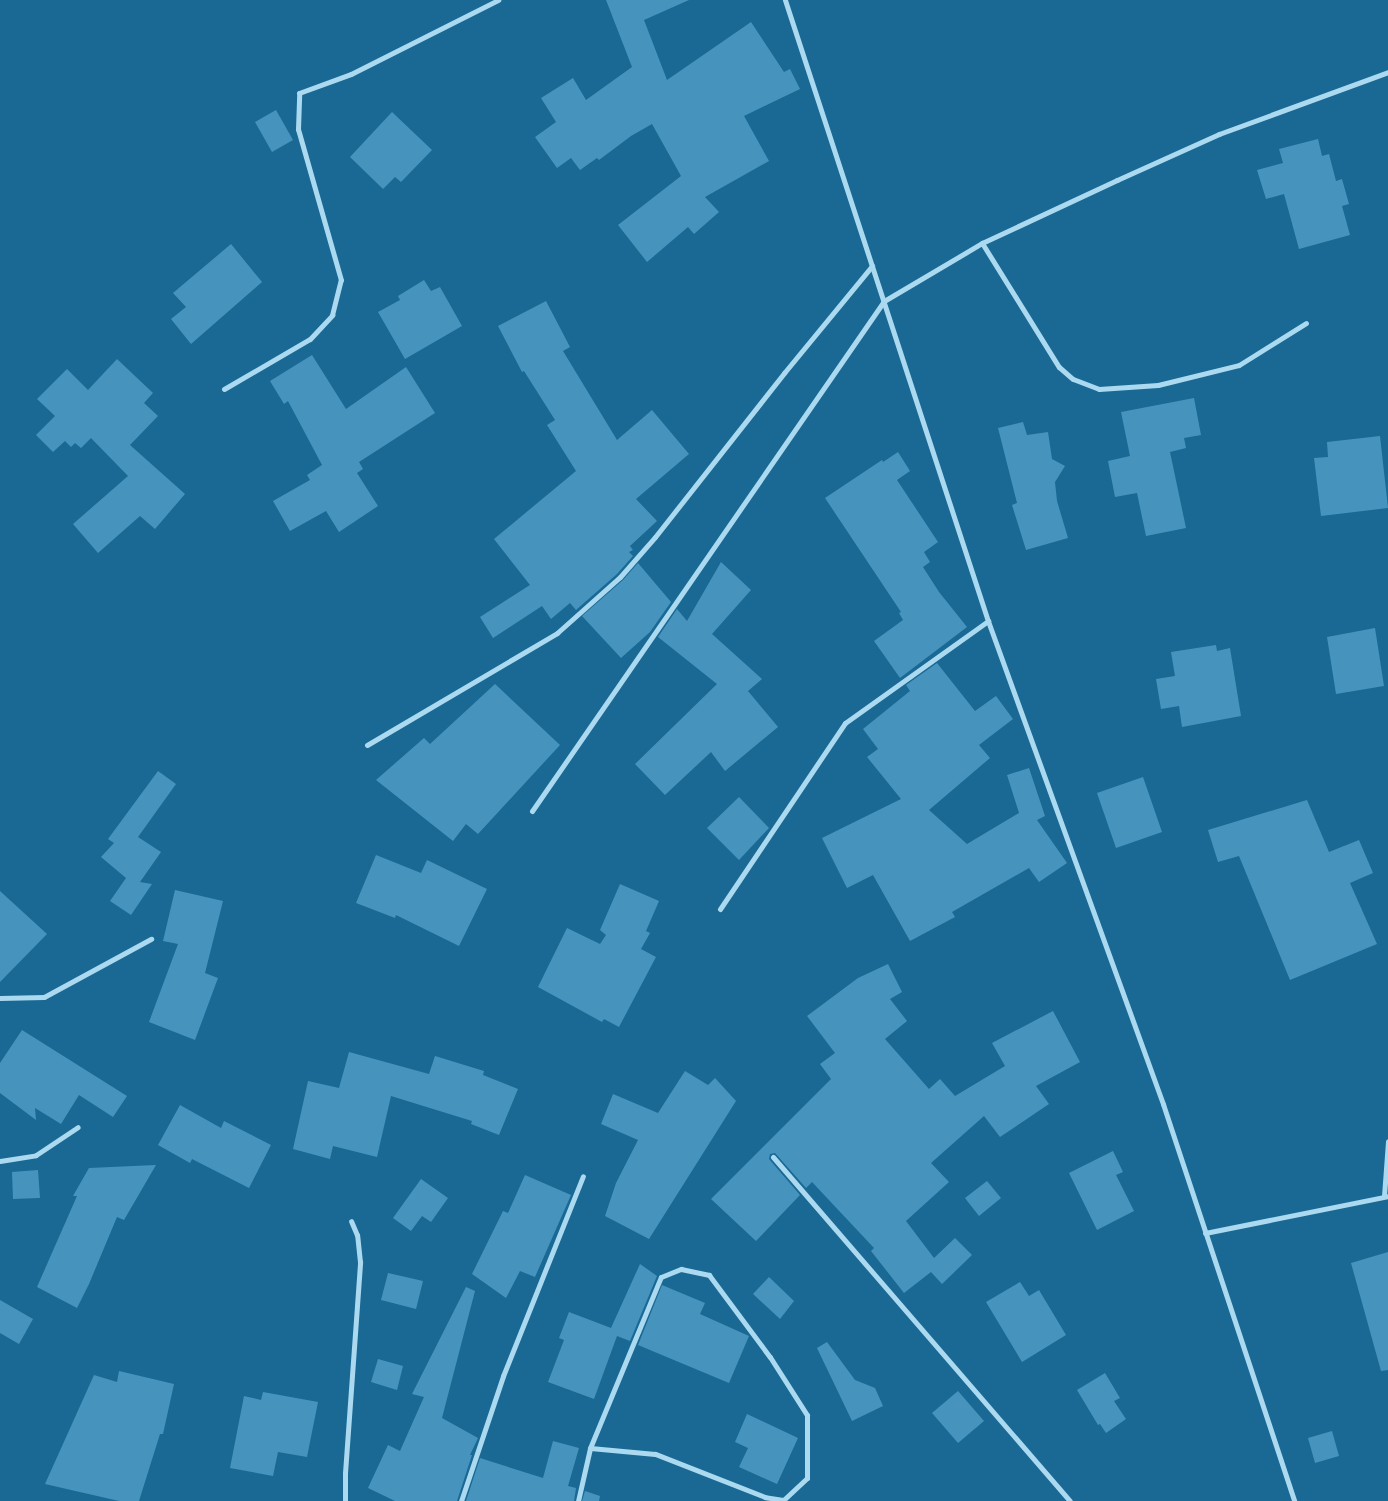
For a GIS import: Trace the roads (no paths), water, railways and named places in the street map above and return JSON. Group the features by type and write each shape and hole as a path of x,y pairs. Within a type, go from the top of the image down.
{"street":[{"path":"224,389 310,339 332,315 341,280 298,129 299,93 351,74 498,0"},
{"path":"784,0 988,621 1163,1104 1294,1501"},
{"path":"532,811 884,301 982,243 1219,134 1388,72"},
{"path":"982,243 1059,367 1073,379 1099,389 1158,385 1239,365 1306,323"},
{"path":"367,745 557,633 620,577 655,537 872,266"},
{"path":"720,909 846,723 988,621"},
{"path":"0,998 44,997 150,939"},
{"path":"0,1161 36,1155 78,1127"},
{"path":"1205,1233 1386,1196 1388,1141"},
{"path":"773,1157 1070,1501"},
{"path":"461,1501 503,1376 583,1176"},
{"path":"345,1501 345,1472 360,1262 357,1235 352,1221"},
{"path":"578,1501 590,1448 661,1277 682,1269 709,1275 770,1357 807,1415 807,1478 783,1500 764,1497 655,1454 590,1448"}]}
